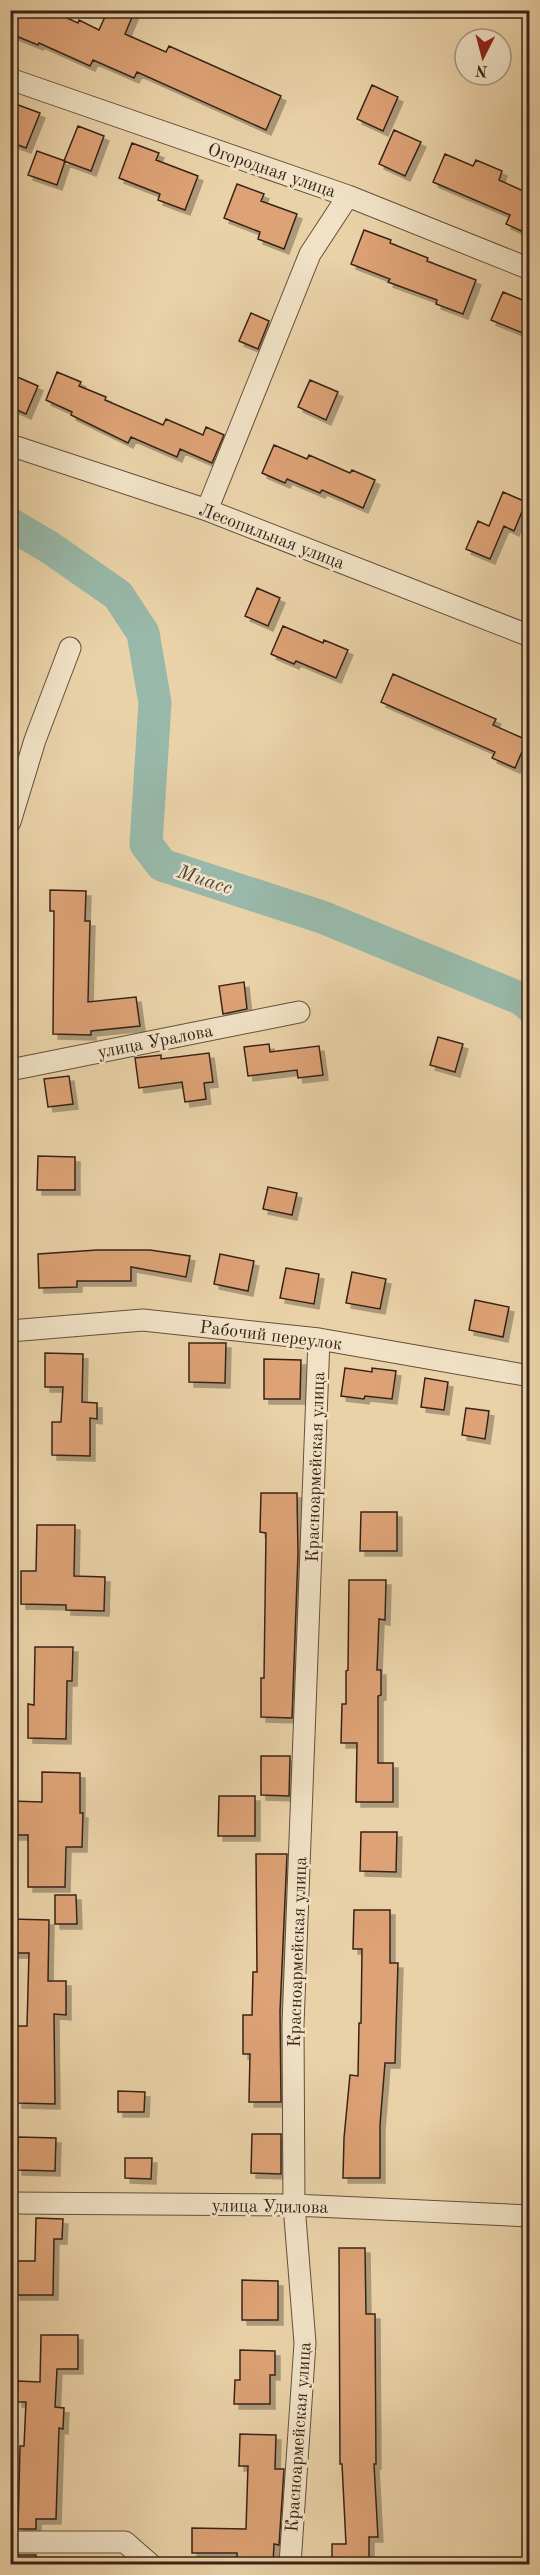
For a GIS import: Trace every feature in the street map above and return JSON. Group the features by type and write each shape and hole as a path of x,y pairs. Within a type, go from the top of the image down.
{"street":[{"name":"Огородная улица","path":"10,79 348,196 530,269"},
{"path":"207,510 310,254 348,196"},
{"name":"Лесопильная улица","path":"10,445 207,510 530,636"},
{"path":"10,822 35,740 70,648"},
{"name":"улица Уралова","path":"10,1070 299,1012"},
{"name":"Рабочий переулок","path":"10,1331 143,1320 320,1339 530,1376"},
{"name":"Красноармейская улица","path":"290,2565 305,2343 294,2205 293,2025 320,1339"},
{"name":"улица Удилова","path":"10,2203 294,2205 530,2216"},
{"path":"10,2542 125,2542 150,2565"}],"building":[{"path":"22,10 49,10 78,23 79,20 99,30 108,10 135,10 125,34 166,52 169,46 281,96 266,130 137,72 134,78 93,60 90,66 39,43 38,45 11,34"},
{"path":"372,85 398,97 383,131 357,119"},
{"path":"10,102 40,113 26,148 10,142"},
{"path":"78,126 104,136 91,171 64,161"},
{"path":"394,130 421,142 405,176 379,164"},
{"path":"132,143 159,153 156,160 198,176 185,210 158,200 160,194 119,178"},
{"path":"37,151 65,161 57,185 28,175"},
{"path":"445,154 473,166 476,160 502,171 499,180 530,194 530,235 506,224 510,215 433,182"},
{"path":"237,184 264,194 261,201 297,214 284,249 258,239 260,232 224,218"},
{"path":"364,230 428,258 427,261 476,280 463,314 436,304 437,300 388,282 390,279 351,264"},
{"path":"503,292 530,303 530,336 491,320"},
{"path":"251,313 269,321 258,349 239,341"},
{"path":"57,372 81,382 79,386 106,397 105,400 163,425 166,419 203,435 206,427 224,435 212,463 180,449 177,457 131,437 128,443 71,415 72,412 46,400"},
{"path":"15,376 38,386 26,414 10,407 10,386"},
{"path":"310,380 338,392 326,420 298,407"},
{"path":"274,445 307,459 309,455 350,473 352,470 375,480 363,508 322,490 320,493 287,479 285,483 262,473"},
{"path":"503,492 526,502 514,531 504,526 490,559 466,549 478,521 489,526"},
{"path":"257,588 280,598 268,626 245,616"},
{"path":"283,626 323,643 324,640 348,650 336,678 296,661 294,664 271,654"},
{"path":"393,674 496,719 493,725 527,740 515,768 492,758 495,752 381,702"},
{"path":"50,890 86,891 85,921 90,921 88,1002 136,997 140,1026 91,1031 91,1035 53,1034 54,911 50,911"},
{"path":"244,982 247,1009 223,1014 219,986"},
{"path":"438,1037 463,1044 455,1072 430,1065"},
{"path":"269,1044 270,1052 319,1046 323,1075 298,1078 297,1070 248,1076 244,1047"},
{"path":"209,1053 213,1082 204,1083 206,1099 185,1102 182,1082 139,1088 135,1058 161,1055 161,1059"},
{"path":"69,1076 73,1104 48,1107 44,1079"},
{"path":"38,1156 75,1157 75,1190 37,1190"},
{"path":"268,1187 297,1193 292,1215 263,1209"},
{"path":"97,1250 150,1250 190,1256 186,1277 131,1267 131,1281 77,1281 77,1287 39,1288 38,1254"},
{"path":"220,1254 254,1261 248,1291 214,1284"},
{"path":"286,1268 319,1274 314,1304 280,1298"},
{"path":"352,1272 386,1279 380,1309 346,1303"},
{"path":"475,1300 509,1307 503,1337 469,1330"},
{"path":"189,1343 226,1343 225,1383 189,1382"},
{"path":"45,1353 83,1354 82,1402 97,1403 97,1419 90,1418 90,1456 52,1455 52,1422 61,1422 63,1387 45,1387"},
{"path":"264,1359 301,1360 300,1399 264,1399"},
{"path":"345,1368 372,1372 372,1368 396,1371 392,1399 341,1396"},
{"path":"425,1378 448,1382 444,1410 421,1407"},
{"path":"466,1408 489,1411 485,1439 462,1435"},
{"path":"261,1493 297,1493 298,1554 292,1718 261,1717 261,1678 264,1678 266,1533 260,1532"},
{"path":"361,1512 397,1512 397,1551 360,1551"},
{"path":"37,1525 75,1525 74,1576 105,1577 104,1611 66,1610 66,1605 21,1604 21,1571 36,1571"},
{"path":"349,1580 386,1580 385,1620 379,1619 377,1670 381,1670 381,1695 378,1696 378,1763 393,1763 393,1802 356,1802 357,1743 341,1743 342,1704 346,1704 346,1671 348,1670"},
{"path":"35,1647 73,1647 72,1681 67,1681 66,1739 28,1738 28,1704 34,1705"},
{"path":"261,1756 290,1756 289,1796 261,1795"},
{"path":"42,1772 80,1773 80,1813 83,1813 82,1847 66,1847 65,1887 28,1887 28,1835 10,1835 10,1801 42,1802"},
{"path":"219,1796 255,1796 255,1836 218,1836"},
{"path":"361,1832 397,1832 396,1872 360,1871"},
{"path":"256,1854 287,1854 280,2012 281,2102 249,2102 250,2054 243,2054 243,2015 252,2015 253,1972 257,1972"},
{"path":"55,1895 76,1895 77,1924 55,1924"},
{"path":"354,1910 390,1910 390,1963 398,1963 395,2063 385,2063 380,2125 380,2178 343,2178 350,2075 358,2076 359,2023 361,2023 362,1949 353,1949"},
{"path":"11,1919 49,1920 48,1981 66,1981 66,2015 54,2014 55,2104 17,2103 16,2026 27,2026 29,1953 11,1953"},
{"path":"118,2091 145,2092 144,2112 118,2112"},
{"path":"252,2134 281,2134 281,2174 251,2173"},
{"path":"18,2137 56,2138 55,2171 17,2170"},
{"path":"125,2158 152,2158 151,2179 125,2178"},
{"path":"36,2218 63,2219 62,2239 54,2239 53,2295 15,2295 16,2261 35,2261"},
{"path":"339,2248 365,2248 366,2314 375,2314 376,2464 374,2464 378,2537 369,2537 369,2565 332,2565 332,2544 346,2544 342,2464 340,2464"},
{"path":"242,2280 278,2281 278,2320 242,2320"},
{"path":"41,2335 78,2335 78,2369 57,2369 55,2407 64,2408 63,2429 59,2428 56,2519 36,2519 36,2529 18,2529 20,2446 24,2446 26,2402 17,2402 18,2381 40,2382"},
{"path":"240,2350 275,2351 275,2375 270,2375 270,2404 234,2404 235,2380 240,2380"},
{"path":"240,2434 276,2435 275,2469 284,2469 279,2545 274,2544 273,2565 237,2565 237,2553 192,2553 192,2528 246,2529 248,2466 239,2466"},
{"path":"10,2555 36,2555 35,2565 10,2565"}],"waterway":[{"name":"Миасс","path":"10,524 49,547 118,595 143,633 155,703 146,844 162,865 322,917 522,999 530,1006"}]}
